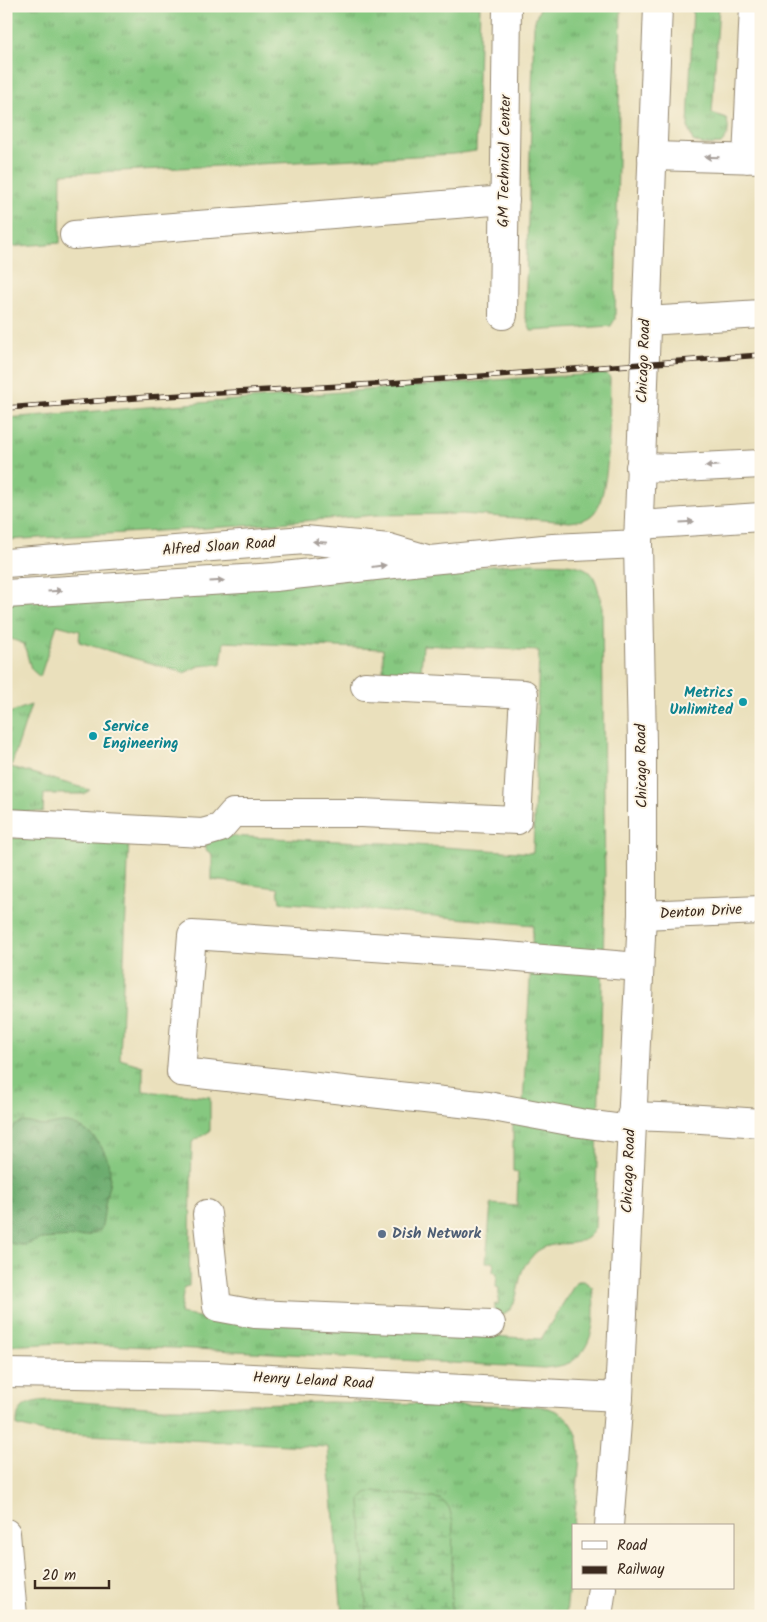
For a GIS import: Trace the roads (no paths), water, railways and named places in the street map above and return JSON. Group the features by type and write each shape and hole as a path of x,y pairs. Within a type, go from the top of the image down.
{"main road":[{"name":"GM Technical Center","path":"503,315 507,6"},
{"name":"Chicago Road","path":"609,1524 619,1397 642,915 642,752 638,535 658,6"},
{"path":"652,156 754,159 754,6"},
{"path":"74,235 505,200"},
{"path":"646,321 761,314"},
{"path":"640,467 680,468 761,464"},
{"name":"Alfred Sloan Road","path":"6,594 274,577 553,548 761,517"},
{"name":"Alfred Sloan Road","path":"6,563 305,540 389,548 430,560"},
{"path":"6,823 203,833 220,828 233,813 361,813 517,820 524,694 365,686"},
{"name":"Denton Drive","path":"642,915 761,910"},
{"path":"639,967 494,955 192,935 181,1072 488,1106 580,1123 761,1123"},
{"path":"206,1214 217,1307 255,1314 490,1324"},
{"name":"Henry Leland Road","path":"6,1373 214,1376 619,1397"},
{"path":"6,1533 13,1616"},
{"path":"598,1616 602,1590"}],"railway":[{"path":"6,408 149,397 377,384 761,355"}],"place":[{"name":"Metrics Unlimited","path":"743,702"},
{"name":"Service Engineering","path":"93,736"},
{"name":"Dish Network","path":"382,1234"}]}
